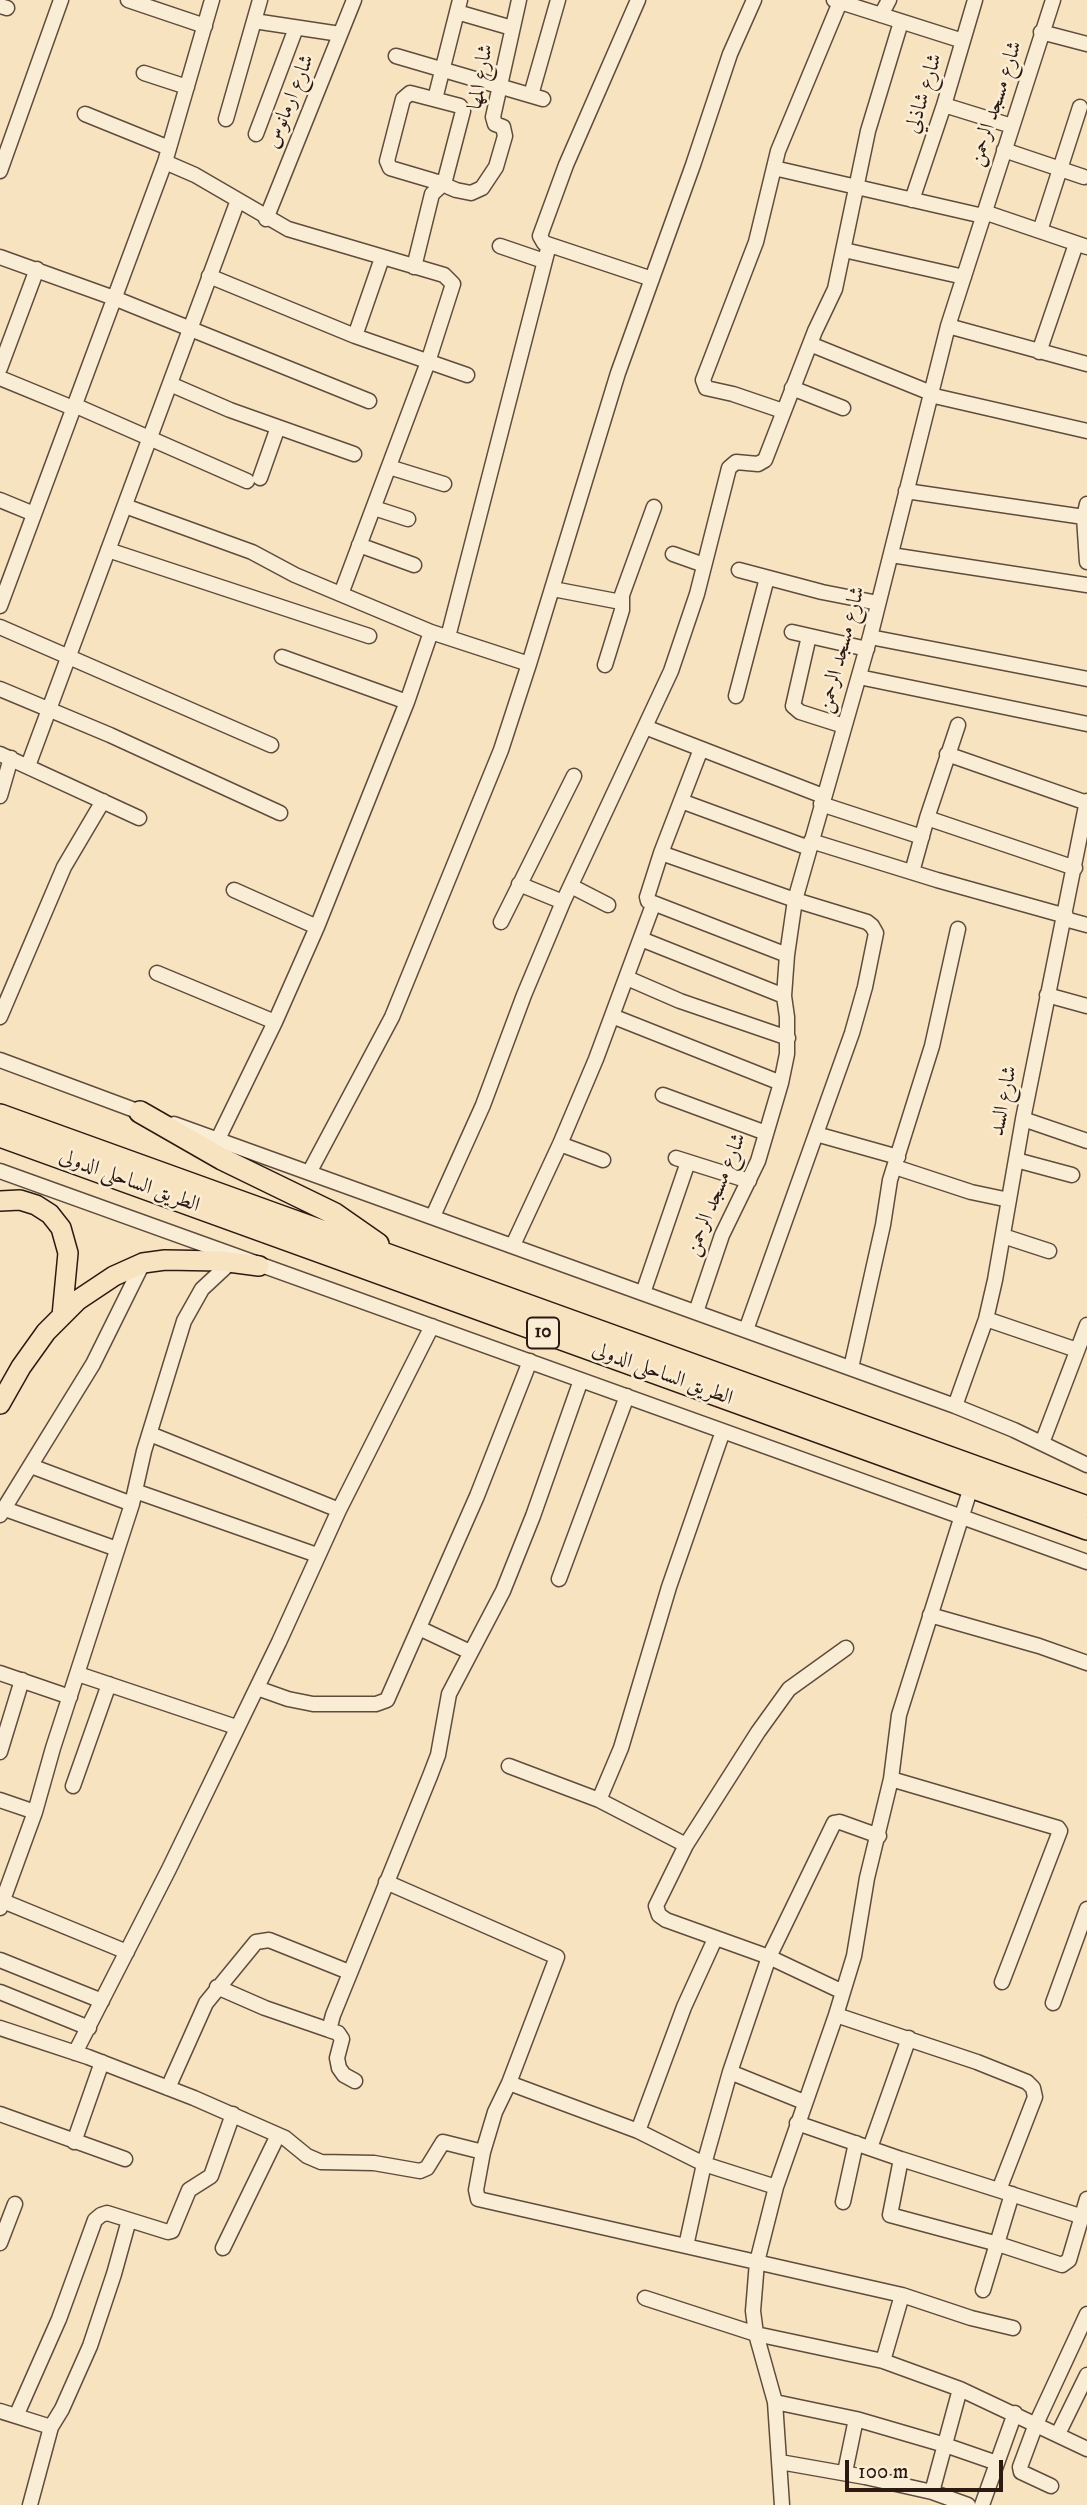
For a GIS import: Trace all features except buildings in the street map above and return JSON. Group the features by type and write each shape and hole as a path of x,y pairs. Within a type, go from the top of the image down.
{"highway":[{"path":"140,1112 211,1153 335,1214 396,1258"},
{"name":"الطريق الساحلى الدولى","path":"0,1115 1087,1507"},
{"name":"الطريق الساحلى الدولى","path":"0,1136 1087,1529"}],"main road":[{"path":"0,1201 20,1200 36,1205 50,1214 61,1228 68,1252 62,1316"},
{"path":"0,1404 33,1349 62,1316 96,1286 144,1263 164,1260 231,1262 259,1266"}],"street":[{"path":"0,170 61,0"},
{"path":"128,0 169,7 205,26"},
{"path":"0,607 167,155 212,0"},
{"path":"226,119 260,0"},
{"name":"شارع ارمانوس","path":"266,219 354,0"},
{"name":"شارع المها","path":"443,184 471,194 491,177 496,167 505,136 503,127 493,121 519,0"},
{"path":"396,56 537,97 558,0"},
{"path":"639,0 587,115 540,232 541,240 548,245 652,279"},
{"path":"310,1171 392,1017 501,750 553,589 605,412 730,54 754,0"},
{"path":"881,15 889,0"},
{"name":"شارع مسجد الرحمن","path":"696,1312 722,1235 749,1181 781,1083 788,1038 784,996 787,955 795,900 859,677 948,326 1053,0"},
{"path":"783,411 733,394 712,391 702,383 756,242 778,151 837,1 963,41"},
{"name":"شارع شاذلي","path":"912,200 963,41 971,1"},
{"path":"435,99 459,6 512,28"},
{"path":"254,21 340,34"},
{"path":"433,1216 483,1105 524,995 563,902 680,646 729,468 736,462 758,464 765,460 810,344 835,289 868,131 901,22"},
{"path":"256,134 296,28"},
{"path":"1041,32 1087,44"},
{"path":"144,73 187,87"},
{"path":"414,267 432,194 443,184 447,176 463,111 460,106 414,93 406,95 387,161 390,169 443,184"},
{"path":"944,105 1012,126"},
{"path":"1040,231 1080,107"},
{"path":"85,114 167,155 266,219 299,234 444,275 453,284 428,362 341,594"},
{"path":"1004,150 1084,177"},
{"path":"774,168 984,214 1082,246 1039,352"},
{"path":"28,766 238,200"},
{"path":"448,637 548,245"},
{"path":"500,246 544,261"},
{"path":"844,250 964,277"},
{"path":"0,257 114,298 369,401"},
{"path":"355,336 382,258"},
{"path":"0,368 37,269"},
{"path":"209,276 355,336 467,375"},
{"path":"948,326 1087,363"},
{"path":"810,344 930,394 1087,431"},
{"path":"0,378 253,479 278,428"},
{"path":"170,384 278,428 354,454"},
{"path":"792,388 843,408"},
{"path":"389,467 444,484"},
{"path":"906,491 1086,510 1087,562"},
{"path":"0,500 34,514"},
{"path":"125,506 252,552 295,575 431,632 529,664"},
{"path":"605,665 622,610 621,602 654,507"},
{"path":"374,508 408,519"},
{"path":"359,545 414,565"},
{"path":"108,550 369,636"},
{"path":"673,554 704,565"},
{"path":"891,555 1087,585"},
{"path":"738,570 878,603"},
{"path":"736,696 767,578"},
{"path":"553,589 621,602"},
{"path":"0,627 271,745"},
{"path":"219,1139 317,927 407,702 431,632"},
{"path":"792,632 1087,679"},
{"path":"809,636 793,706 800,712 844,726"},
{"path":"282,657 407,702"},
{"path":"859,677 1087,724"},
{"path":"0,689 110,735 280,813"},
{"path":"912,873 958,725"},
{"path":"645,727 822,800 922,837"},
{"path":"702,749 661,853 648,901 787,955"},
{"path":"947,754 1087,802"},
{"path":"0,796 6,756 139,818"},
{"path":"501,922 574,776"},
{"path":"0,1017 64,867 103,801"},
{"path":"681,801 810,845 1087,925"},
{"name":"شارع السد","path":"955,1406 986,1319 1047,995 1087,802"},
{"path":"927,818 1074,868"},
{"path":"661,853 867,922 876,933 852,1033 747,1330"},
{"path":"519,884 563,902"},
{"path":"571,886 608,905"},
{"path":"234,890 317,927"},
{"path":"513,1245 560,1144 627,978 653,905"},
{"path":"851,1368 883,1225 890,1180 935,1034 958,929"},
{"path":"641,939 784,996"},
{"path":"157,974 275,1022"},
{"path":"627,978 701,1009 788,1038"},
{"path":"1047,995 1087,1006"},
{"path":"612,1016 781,1083"},
{"path":"0,1060 955,1406 1087,1465"},
{"path":"663,1095 766,1133"},
{"path":"1023,1119 1087,1141"},
{"path":"816,1134 897,1162 971,1192 1009,1200"},
{"path":"560,1144 603,1160"},
{"path":"643,1293 682,1160 749,1181"},
{"path":"1016,1160 1072,1175"},
{"path":"0,1171 1087,1562"},
{"path":"1003,1236 1049,1251"},
{"path":"127,1952 1,1904 36,1812 134,1497 187,1313 202,1289 231,1262"},
{"path":"117,1549 2,1512 93,1364 144,1263"},
{"path":"986,1319 1077,1350"},
{"path":"75,2053 257,1688 317,1555 432,1326"},
{"path":"1042,1443 1086,1329"},
{"path":"257,1688 313,1704 383,1702 390,1696 477,1496 530,1361"},
{"path":"1071,1366 1087,1371"},
{"path":"329,2030 349,1972 438,1755 449,1695 503,1591 533,1516 581,1380"},
{"path":"559,1579 626,1396"},
{"path":"599,1800 621,1748 665,1598 723,1430"},
{"path":"150,1434 339,1510"},
{"path":"31,1465 317,1555"},
{"path":"782,2505 775,2403 756,2334 754,2287 757,2262 776,2187 836,2015 853,1956 867,1878 891,1779 898,1716 971,1487"},
{"path":"930,1615 1039,1646 1087,1663"},
{"path":"419,1628 470,1652"},
{"path":"843,1992 769,1958 666,1920 656,1906 686,1845 758,1732 789,1689 846,1648"},
{"path":"0,1672 70,1697"},
{"path":"78,1674 236,1727"},
{"path":"0,1752 22,1680"},
{"path":"73,1786 108,1684"},
{"path":"509,1766 599,1800 686,1845"},
{"path":"891,1779 1058,1828 1060,1831 1002,1982"},
{"path":"0,1800 36,1812"},
{"path":"686,2246 704,2164 730,2072 769,1958 834,1823 840,1822 879,1836"},
{"path":"386,1882 557,1955 509,2083 495,2112 483,2152 476,2190 478,2199 902,2295 971,2318 1013,2328"},
{"path":"1053,2003 1087,1909"},
{"path":"638,2131 684,2007 715,1939"},
{"path":"168,2088 197,2020 217,1987 256,1942 264,1940 349,1972"},
{"path":"0,1960 103,2001"},
{"path":"217,1987 341,2037 337,2058 339,2068 344,2075 355,2081"},
{"path":"0,1992 89,2028"},
{"path":"836,2015 909,2038 1027,2082 1033,2088 1035,2097 1006,2192 998,2244 983,2290"},
{"path":"0,2028 102,2062 233,2114 278,2135 307,2156 321,2162 374,2163 420,2171 427,2168 443,2142 483,2152"},
{"path":"843,2203 863,2145 909,2038"},
{"path":"74,2142 102,2062"},
{"path":"730,2072 804,2102"},
{"path":"509,2083 638,2131 704,2164 776,2187"},
{"path":"0,2114 125,2159"},
{"path":"17,2414 59,2319 95,2220 107,2213 172,2231 189,2190 211,2176 233,2114"},
{"path":"797,2123 1006,2192 1082,2221"},
{"path":"223,2248 278,2135"},
{"path":"901,2159 890,2215 1066,2264 1087,2199"},
{"path":"0,2243 15,2204"},
{"path":"30,2505 51,2427 62,2409 90,2346 111,2286 129,2220"},
{"path":"883,2361 902,2295"},
{"path":"645,2298 756,2334 883,2361 960,2389 1087,2449"},
{"path":"1051,2486 1020,2470 1036,2424 1087,2314"},
{"path":"1058,2434 1087,2375"},
{"path":"932,2492 960,2389"},
{"path":"775,2403 856,2419 997,2463"},
{"path":"0,2411 17,2414 51,2427"},
{"path":"982,2505 1015,2413"},
{"path":"845,2472 856,2419"},
{"path":"780,2462 845,2472 932,2492 968,2505"}]}
